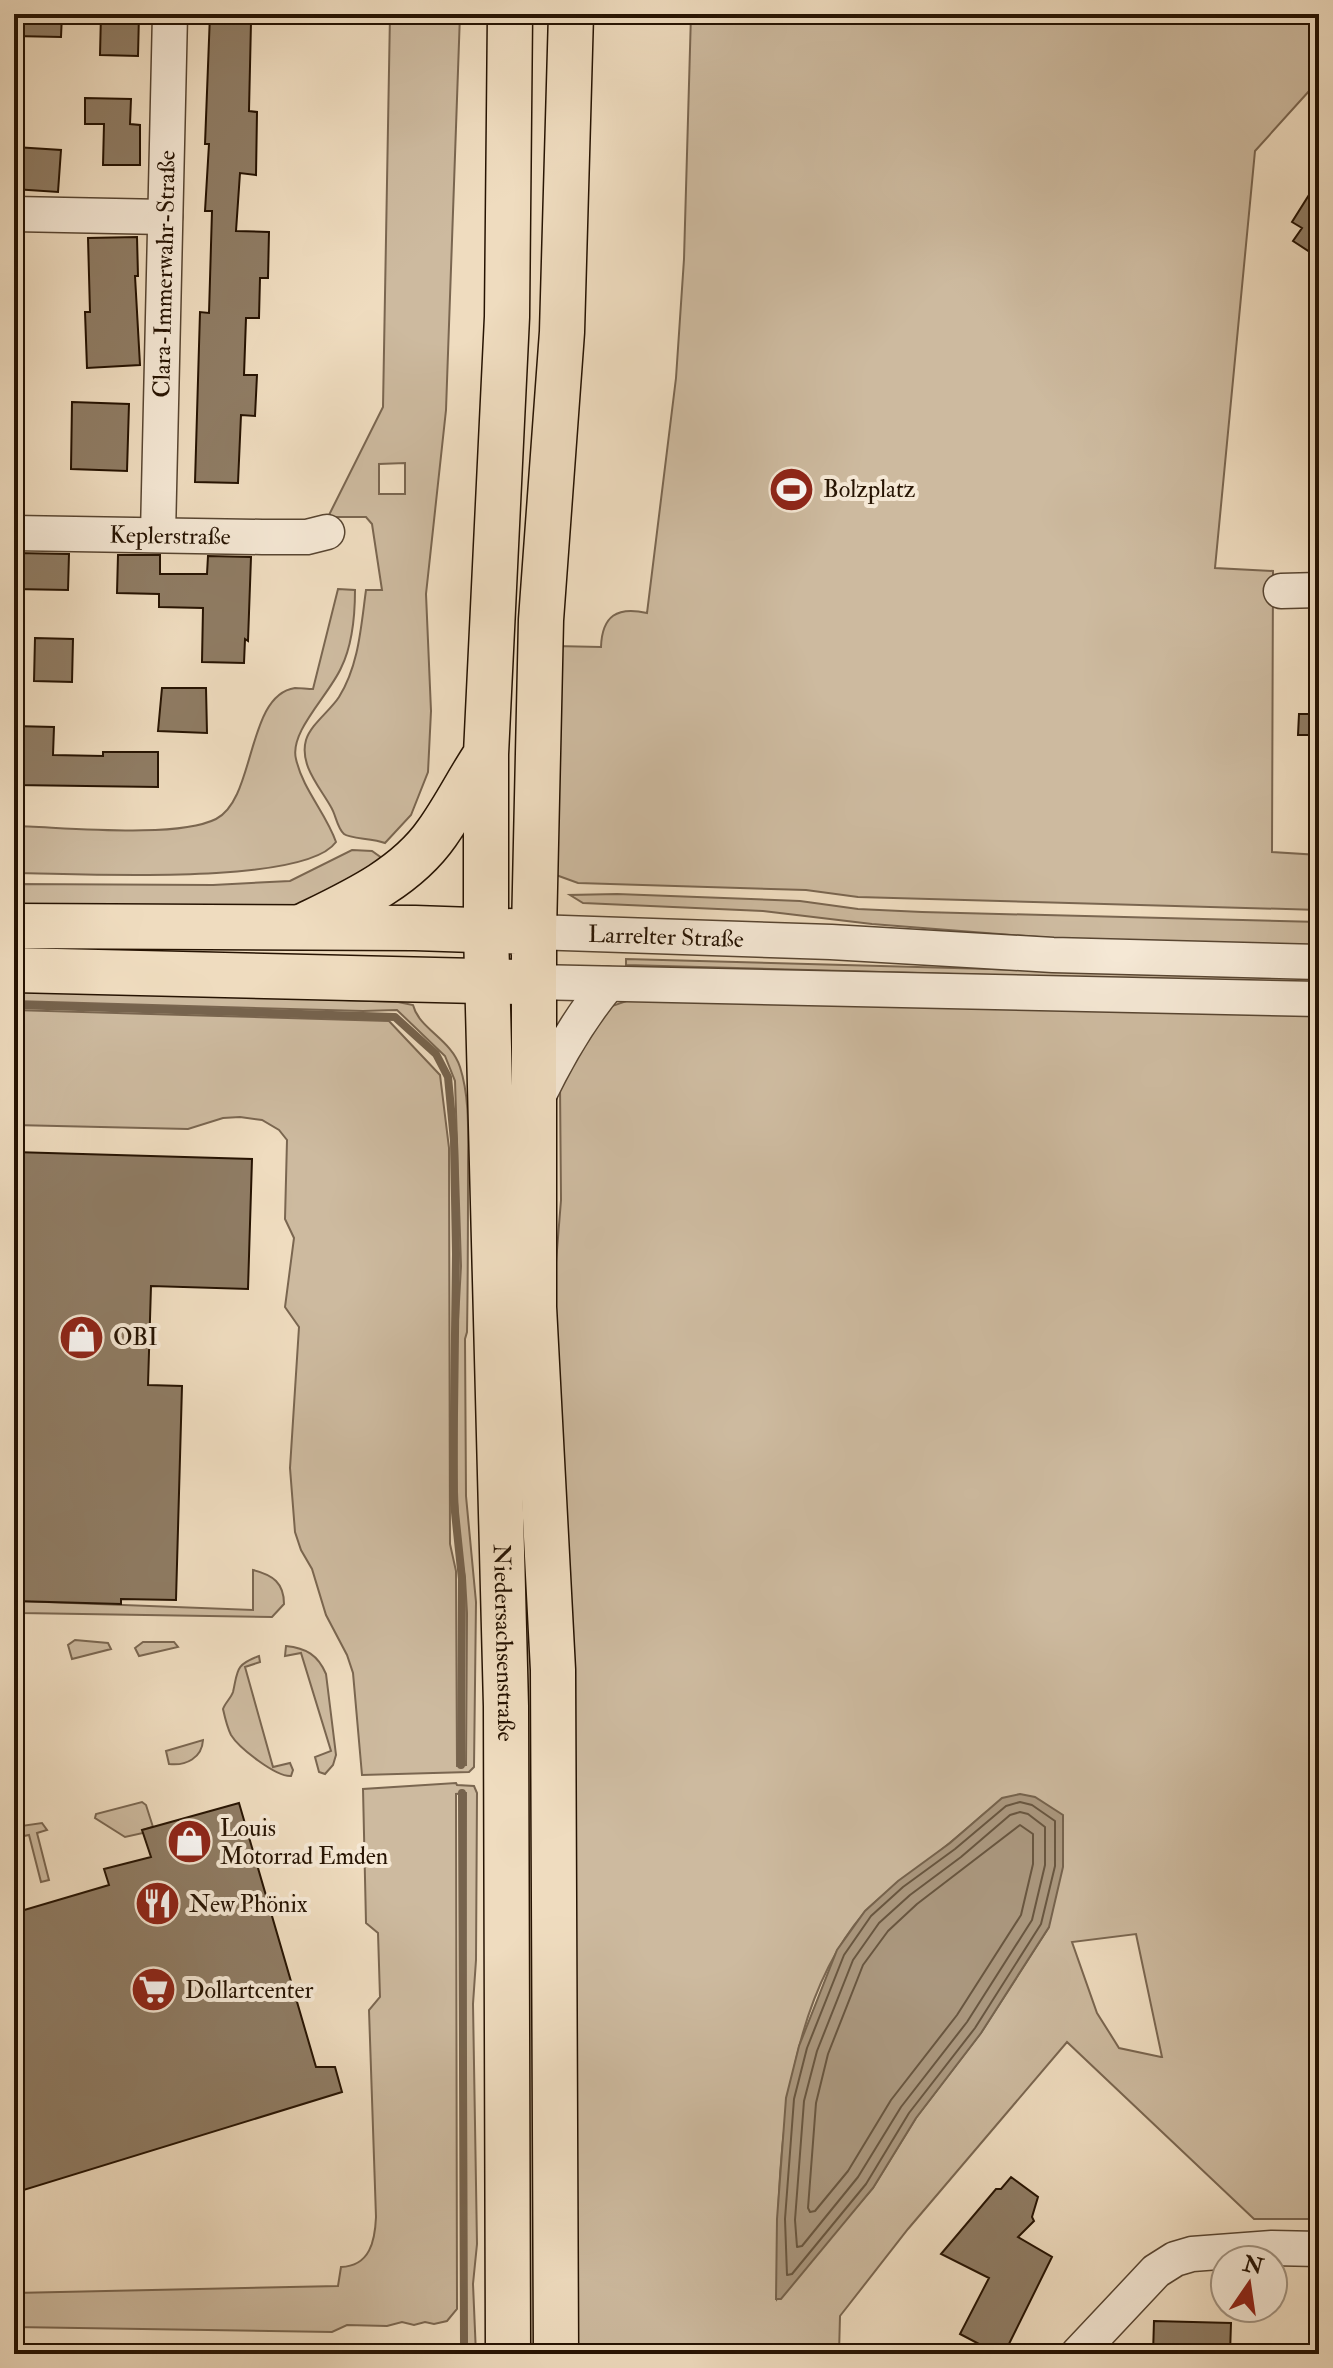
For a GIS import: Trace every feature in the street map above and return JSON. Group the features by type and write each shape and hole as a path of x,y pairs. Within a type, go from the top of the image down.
{"main road":[{"name":"Niedersachsenstraße","path":"508,2354 506,1706 486,931 486,754 507,317 510,14"},
{"name":"Niedersachsenstraße","path":"556,2354 553,1670 534,1307 533,982 541,620 564,304 571,14"},
{"path":"301,927 377,888 415,858 438,832 486,754"},
{"name":"Larrelter Straße","path":"14,926 534,932"},
{"name":"Larrelter Straße","path":"14,970 533,982"}],"street":[{"name":"Clara-Immerwahr-Straße","path":"158,534 170,14"},
{"path":"14,214 165,217"},
{"name":"Keplerstraße","path":"14,533 307,537 327,532"},
{"path":"1281,591 1319,590"},
{"name":"Larrelter Straße","path":"534,932 831,942 1053,955 1319,962"},
{"name":"Larrelter Straße","path":"533,982 1319,999"},
{"path":"534,1105 562,1048 581,1017 608,984"},
{"path":"1078,2354 1156,2271 1175,2259 1208,2252 1319,2249"}],"shaded area":[{"path":"390,14 460,14 446,410 426,594 431,711 428,772 411,815 385,843 344,834 305,758 308,734 339,697 351,672 366,590 382,590 372,524 366,517 328,517 383,407","holes":["405,463 405,494 379,494 379,464"]},
{"path":"691,14 1319,14 1319,80 1255,151 1215,568 1273,571 1272,852 1319,855 1319,910 858,897 806,890 578,883 556,875 555,646 601,647 604,628 613,616 627,611 647,613 676,378 684,259"},
{"path":"338,589 355,590 348,650 335,679 304,725 295,748 299,770 336,842 315,856 280,866 236,872 133,875 14,873 14,826 174,829 216,819 229,808 268,709 279,695 295,688 313,689"},
{"path":"352,850 372,851 386,861 309,902 269,910 14,909 14,884 213,885 290,881"},
{"path":"570,895 800,901 858,909 922,912 1319,922 1319,948 1090,941 872,924 763,911 583,903"},
{"path":"626,959 1319,978 1319,984 626,965"},
{"path":"14,988 398,1002 413,1005 422,1021 456,1057 465,1091 468,1129 466,1496 476,1602 474,1767 469,1772 362,1775 353,1673 326,1615 312,1569 295,1532 290,1468 299,1327 285,1307 294,1238 285,1219 287,1140 279,1130 262,1120 240,1117 223,1118 188,1129 14,1125 14,1010 389,1021 440,1075 449,1148 450,1544 456,1571 457,1766 466,1765 467,1613 457,1492 456,1355 461,1266 455,1081 445,1056 397,1010 14,1001"},
{"path":"641,996 1319,1014 1319,2219 1254,2219 1067,2042 908,2229 840,2316 839,2354 570,2354 551,1325 561,1200 560,1086 571,1050 609,1007","holes":["986,1812 1049,1927 981,2033 916,2118 873,2188 777,2299 782,2149 799,2046 815,1998 836,1953 868,1908","1136,1934 1162,2057 1119,2048 1097,2013 1072,1942"]},
{"path":"513,1258 537,1623 538,2354 524,2354"},
{"path":"253,1570 272,1577 282,1591 284,1604 272,1617 20,1613 20,1601 253,1610"},
{"path":"75,1640 108,1643 111,1649 72,1659 68,1645"},
{"path":"143,1642 174,1642 178,1647 139,1656 135,1648"},
{"path":"286,1646 310,1654 326,1674 336,1755 333,1765 325,1774 319,1772 315,1757 331,1751 301,1653 285,1656"},
{"path":"259,1656 260,1662 245,1667 273,1767 290,1763 293,1770 291,1776 276,1772 250,1754 235,1741 225,1719 223,1709 233,1692 239,1669"},
{"path":"203,1740 200,1752 192,1760 169,1764 166,1751"},
{"path":"456,1783 474,1786 477,1793 473,2004 476,2354 465,2354 466,1793 456,1794 457,2309 447,2321 414,2325 402,2322 387,2326 347,2325 332,2332 14,2327 14,2293 338,2286 341,2267 351,2266 365,2257 372,2243 376,2217 369,2010 380,1997 378,1933 366,1923 363,1789"},
{"path":"142,1802 146,1805 153,1827 143,1830 143,1833 125,1837 95,1818 96,1814"},
{"path":"42,1823 47,1830 37,1833 49,1880 41,1882 29,1835 14,1838 14,1827"}],"water":[{"path":"1020,1794 1035,1797 1063,1815 1063,1867 1049,1927 981,2033 916,2118 873,2188 781,2299 776,2299 777,2219 786,2098 799,2046 837,1950 865,1911 898,1881 950,1843 1002,1798"}],"building":[{"path":"14,14 62,14 61,37 14,36"},
{"path":"101,14 139,14 138,56 100,55"},
{"path":"210,14 237,14 236,21 251,22 249,111 257,112 256,175 240,173 236,231 269,232 268,278 260,278 259,318 246,318 244,375 257,375 255,416 241,415 238,483 195,482 200,312 209,313 212,211 205,211 209,144 205,144"},
{"path":"85,98 131,99 130,124 140,125 140,165 103,165 104,124 85,124"},
{"path":"15,147 61,150 58,192 14,189"},
{"path":"1319,179 1319,258 1293,241 1302,228 1292,222"},
{"path":"137,237 138,276 135,276 140,365 87,368 85,312 90,312 88,238"},
{"path":"72,402 129,404 127,471 71,469"},
{"path":"16,553 69,554 68,590 14,589"},
{"path":"118,555 160,555 160,574 207,574 208,556 251,557 248,641 245,639 244,663 202,662 203,608 159,607 159,594 117,593"},
{"path":"35,638 73,639 72,682 34,681"},
{"path":"162,688 206,688 207,733 158,731"},
{"path":"1299,714 1319,714 1319,735 1298,735"},
{"path":"14,726 54,727 53,755 103,756 103,752 158,752 158,787 14,785"},
{"name":"OBI","path":"14,1152 252,1159 248,1289 151,1286 148,1385 182,1386 176,1600 121,1599 121,1604 14,1601"},
{"name":"Dollartcenter","path":"239,1803 316,2067 335,2067 342,2092 14,2193 14,1913 109,1885 104,1869 151,1857 142,1830"},
{"path":"1011,2177 1038,2197 1032,2217 1034,2221 1018,2237 1052,2257 1004,2354 998,2354 960,2334 989,2278 941,2254 996,2189 1001,2189"},
{"path":"1154,2321 1231,2324 1230,2354 1153,2354"}],"waterway":[{"path":"14,1005 395,1017 436,1054 448,1077 454,1141 453,1493 462,1579 461,1765"},
{"path":"462,1793 464,2343"}],"place":[{"name":"Bolzplatz","path":"792,489"},
{"name":"OBI","path":"82,1337"},
{"name":"Louis Motorrad Emden","path":"189,1842"},
{"name":"New Phönix","path":"158,1904"},
{"name":"Dollartcenter","path":"154,1990"}]}
